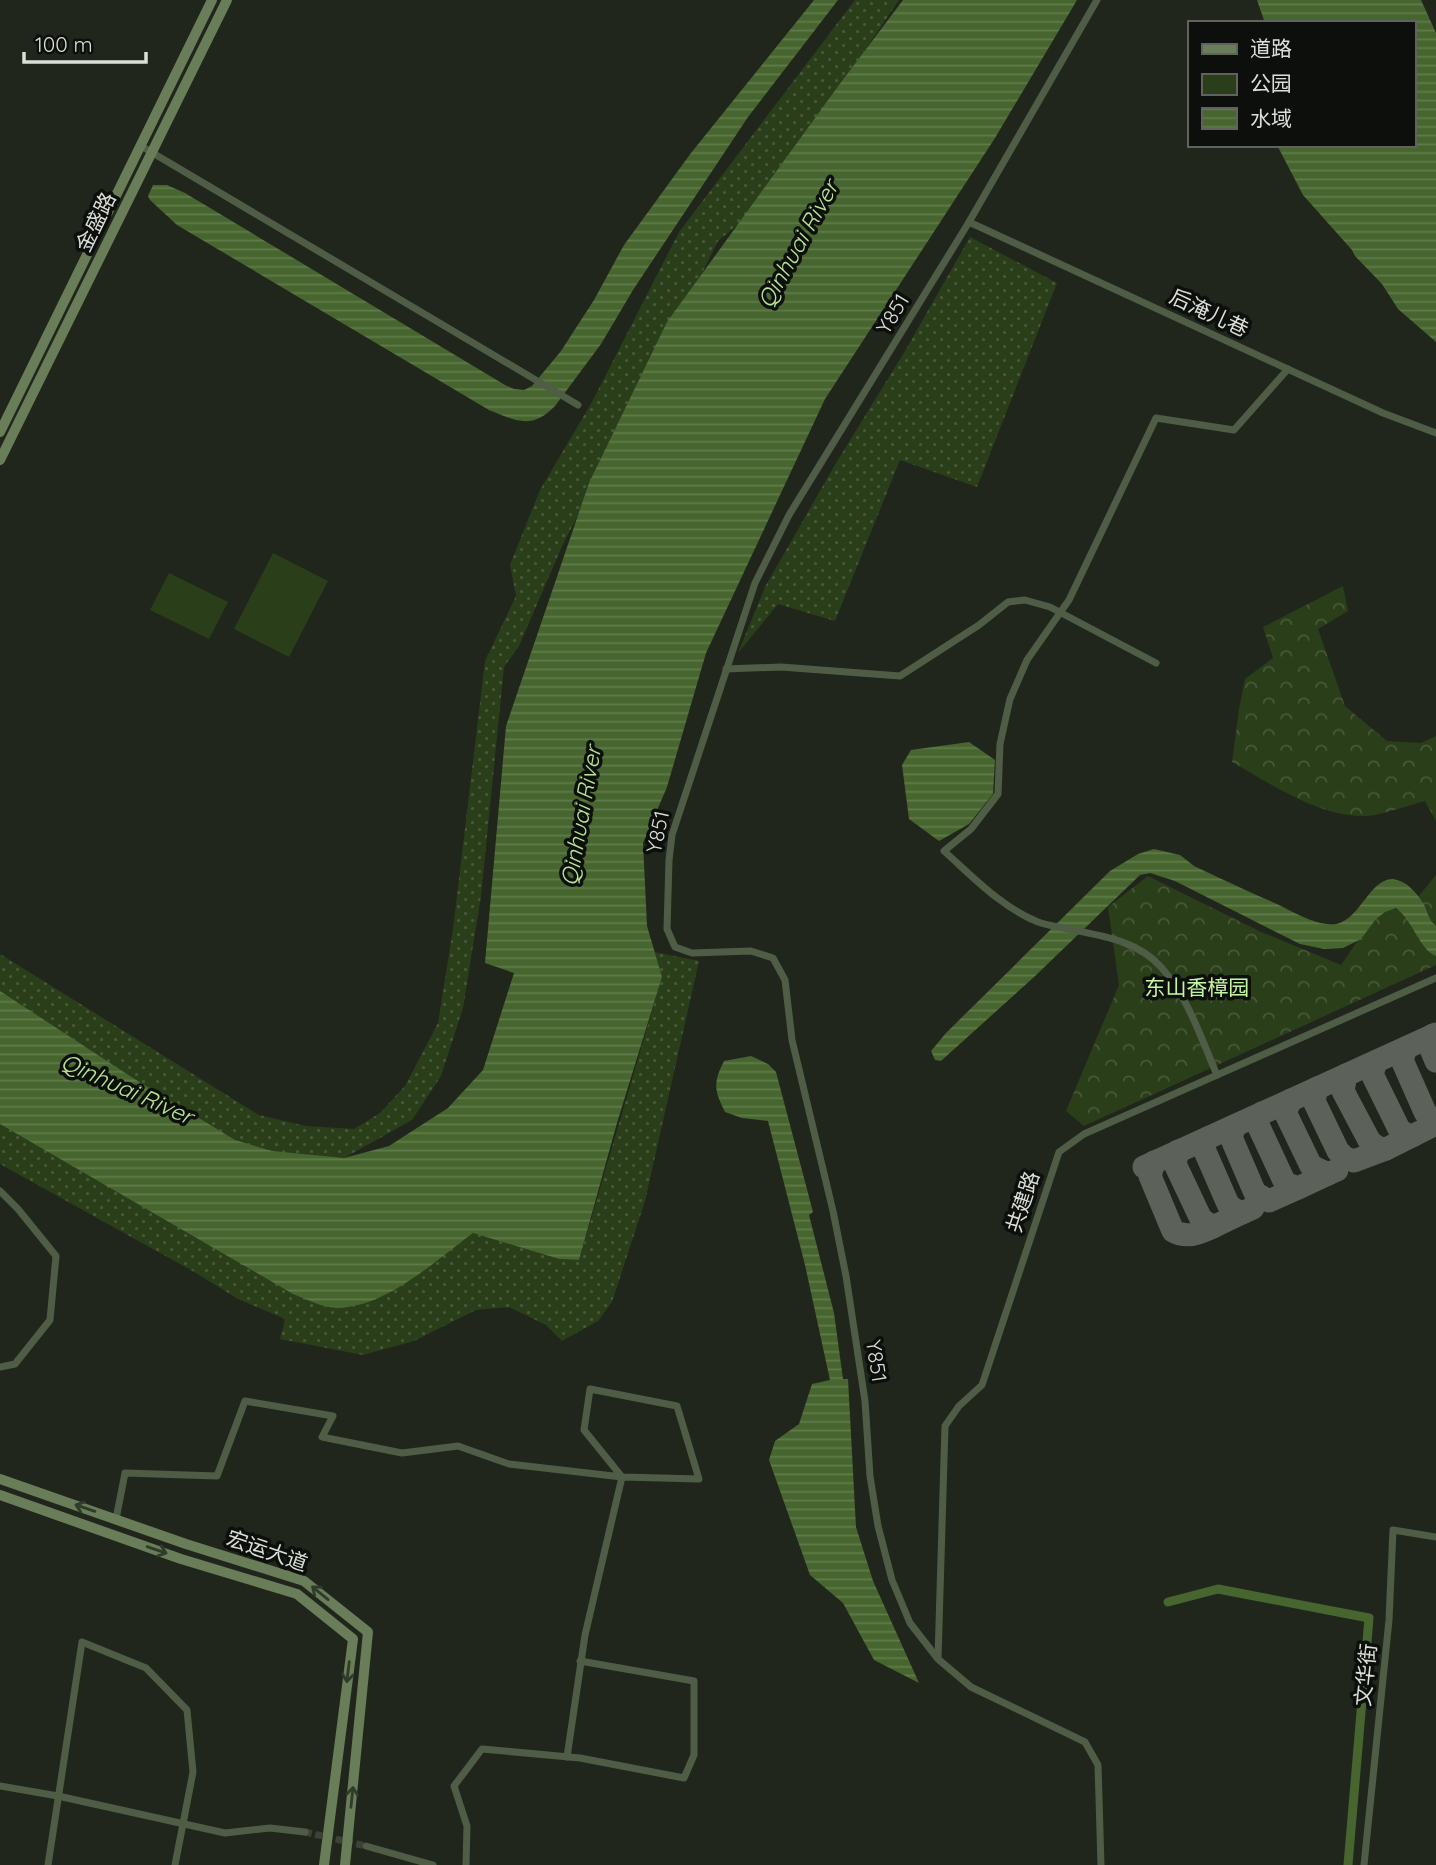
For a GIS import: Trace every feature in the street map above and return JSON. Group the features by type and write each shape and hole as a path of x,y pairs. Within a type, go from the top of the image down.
{"main road":[{"name":"金盛路","path":"0,432 212,0"},
{"name":"金盛路","path":"0,460 227,0"},
{"name":"宏运大道","path":"0,1479 186,1544 304,1581 368,1632 345,1865"},
{"name":"宏运大道","path":"0,1495 181,1559 297,1594 352,1639 324,1865"}],"street":[{"name":"Y851","path":"1097,0 969,222 789,515 755,583 672,835 667,929 675,947 692,953 751,951 773,958 785,980 792,1040 846,1276 865,1401 870,1476 878,1527 892,1580 910,1623 938,1659 971,1687 1085,1742 1098,1765 1101,1865"},
{"path":"141,146 578,405"},
{"name":"后淹儿巷","path":"969,222 1383,413 1436,433"},
{"path":"1217,1075 1182,995 1160,965 1141,951 1116,939 1040,923 1018,913 989,892 944,851 971,829 998,794 1000,744 1010,699 1027,660 1069,600 1156,418 1234,430 1288,369"},
{"path":"726,669 782,667 900,676 979,625 1008,602 1025,600 1050,607 1156,663"},
{"name":"共建路","path":"938,1659 945,1426 959,1406 982,1385 1059,1152 1084,1134 1436,978"},
{"path":"0,1191 56,1256 50,1320 15,1364 0,1367"},
{"path":"116,1520 125,1473 217,1476 245,1401 333,1416 322,1437 401,1453 458,1446 509,1464 622,1477 699,1479 677,1406 590,1389 584,1430 622,1477"},
{"path":"567,1757 580,1661 622,1477"},
{"name":"文华街","path":"1364,1865 1389,1620 1393,1530 1436,1536"},
{"path":"48,1865 82,1642 146,1668 187,1710 193,1772 175,1865"},
{"path":"466,1865 467,1826 454,1786 482,1749 567,1757 684,1779 694,1755 694,1681 580,1661"},
{"path":"0,1786 225,1833 270,1828 306,1832"},
{"path":"366,1846 433,1865"}],"green space":[{"path":"855,0 899,0 759,207 718,241 563,544 519,646 504,667 481,896 463,1008 441,1076 412,1120 344,1158 472,1232 559,1259 579,1260 662,977 654,952 699,961 645,1201 612,1302 598,1321 562,1341 546,1325 509,1307 476,1310 414,1341 363,1355 280,1339 285,1319 238,1299 0,1164 0,954 259,1115 306,1126 354,1129 380,1113 405,1086 438,1023 453,929 485,661 516,596 510,565 540,490 592,402 679,232"},
{"path":"970,237 1057,283 977,487 900,460 835,621 778,604 738,653 765,587"},
{"path":"273,553 328,581 289,657 234,629"},
{"path":"169,573 228,602 209,639 150,610"},
{"path":"1343,586 1348,611 1318,629 1345,706 1387,741 1421,743 1436,736 1436,821 1425,801 1367,816 1332,812 1296,798 1232,762 1245,679 1273,658 1263,627"},
{"name":"东山香樟园","path":"1436,875 1436,965 1084,1126 1066,1111 1119,985 1108,907 1148,876 1259,931 1341,965 1383,904 1405,913"}],"water":[{"path":"814,0 838,0 748,117 633,290 601,344 555,406 547,414 531,421 516,420 489,410 177,225 148,196 153,185 167,185 185,193 505,385 524,390 532,386 561,351 594,300 624,245 691,153"},
{"name":"Qinhuai River","path":"903,0 1077,0 995,138 825,399 706,653 667,787 643,843 647,926 662,977 579,1260 559,1259 473,1233 424,1271 387,1294 348,1307 324,1306 293,1294 0,1124 0,991 133,1078 235,1140 272,1151 344,1158 389,1146 448,1108 483,1070 514,973 485,963 506,726 589,483 667,322"},
{"path":"1257,0 1421,0 1436,33 1436,342 1398,309 1382,284 1303,195 1278,147 1415,147 1415,21 1264,21"},
{"path":"969,742 995,760 993,794 969,824 939,841 909,819 902,765 911,750"},
{"path":"1154,849 1180,855 1194,866 1302,916 1327,924 1339,923 1348,918 1380,883 1389,879 1400,881 1419,897 1436,926 1436,956 1425,948 1396,908 1376,919 1361,939 1343,948 1324,949 1300,944 1175,881 1150,873 1140,875 1033,978 941,1061 935,1060 931,1051 946,1033 1110,871 1138,854"},
{"path":"751,1056 768,1064 776,1072 813,1212 809,1215 834,1313 843,1379 848,1379 856,1527 873,1581 919,1683 874,1660 843,1603 810,1575 769,1460 775,1441 799,1424 812,1384 830,1380 805,1265 768,1121 742,1118 725,1112 717,1092 718,1075 724,1061"}],"waterway":[{"path":"1168,1602 1218,1589 1369,1618 1348,1865"}],"taxiway":[{"path":"1144,1167 1436,1034"},
{"path":"1433,1035 1431,1049 1436,1061"},
{"path":"1406,1048 1402,1060 1425,1112 1430,1119 1436,1121"},
{"path":"1376,1062 1372,1074 1400,1131 1412,1136 1436,1124"},
{"path":"1346,1075 1343,1091 1370,1142 1386,1149 1412,1136"},
{"path":"1317,1088 1314,1101 1338,1151 1345,1158 1354,1161 1386,1149"},
{"path":"1291,1100 1285,1112 1311,1166 1328,1174 1337,1170"},
{"path":"1262,1113 1258,1125 1285,1183 1298,1188 1328,1174"},
{"path":"1235,1126 1231,1137 1255,1193 1269,1201 1298,1188"},
{"path":"1208,1138 1204,1149 1228,1204 1242,1213 1253,1208"},
{"path":"1178,1151 1175,1164 1201,1219 1213,1227 1242,1213"},
{"path":"1154,1162 1150,1176 1173,1231 1189,1235 1213,1227"}],"tunnel":[{"path":"305,1832 366,1846"}]}
